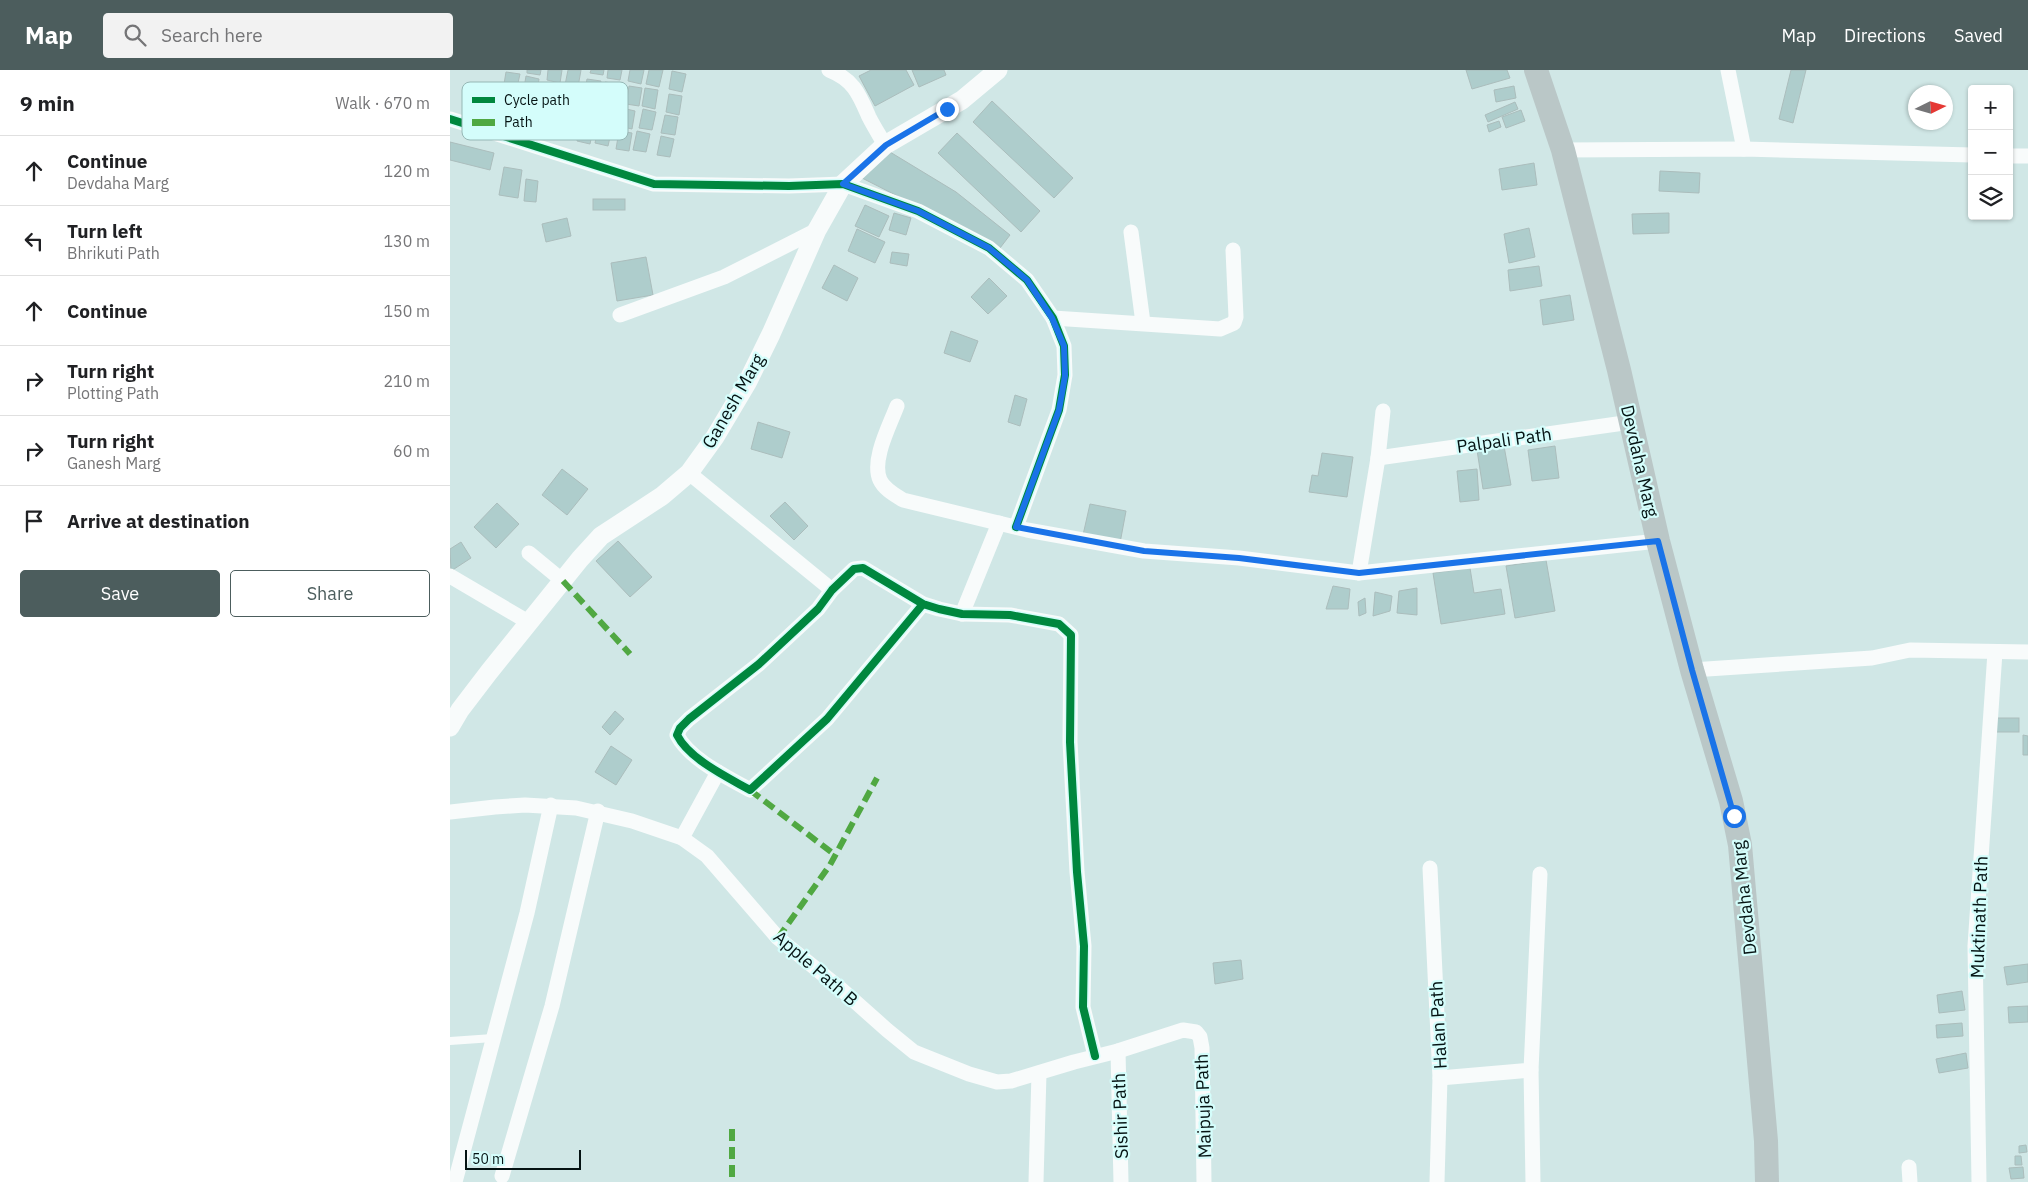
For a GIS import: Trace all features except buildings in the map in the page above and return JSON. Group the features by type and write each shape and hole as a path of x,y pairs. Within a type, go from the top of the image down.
{"main road":[{"name":"Devdaha Marg","path":"1536,70 1563,150 1658,541 1692,670 1731,801 1740,845 1766,1141 1767,1182"}],"street":[{"path":"829,70 842,76 859,93 870,119 886,145"},
{"name":"Ganesh Marg","path":"450,726 489,672 601,536 662,496 689,473 715,437 747,383 817,230 843,184 886,145 962,100 998,70"},
{"path":"1728,70 1744,149"},
{"path":"450,118 462,122"},
{"path":"518,140 654,184 789,186 843,184 918,211 989,248 1027,280 1052,318 1064,346 1065,376 1059,410 1016,527"},
{"path":"1563,150 1744,149 1968,155"},
{"path":"2013,156 2028,156"},
{"path":"620,315 724,277 817,230"},
{"path":"1131,232 1143,323"},
{"path":"1052,318 1220,329 1234,323 1236,318 1233,250"},
{"path":"897,406 880,453 877,468 880,481 888,490 903,500 1000,524 1144,551 1239,558 1359,573 1658,541"},
{"path":"1359,573 1378,458 1383,411"},
{"name":"Palpali Path","path":"1378,458 1630,422"},
{"path":"689,473 832,590"},
{"path":"962,614 1000,524"},
{"path":"529,553 563,581"},
{"path":"923,604 827,718 750,790 718,772 680,741 676,735 689,719 759,664 818,610 832,590 854,568 863,568 923,604 962,614 1010,615 1059,624 1071,635 1070,742 1077,872 1084,946 1083,1007 1095,1056"},
{"path":"450,576 530,623"},
{"path":"1692,670 1872,658 1910,650 2028,652"},
{"name":"Muktinath Path","path":"1979,1182 1975,946 1995,652"},
{"path":"682,838 718,772"},
{"path":"455,1182 527,913 550,805"},
{"name":"Apple Path B","path":"450,812 495,807 550,805 598,811 682,838 707,856 778,938 914,1052 937,1062 997,1082 1011,1081 1118,1051 1183,1030 1196,1032"},
{"path":"502,1176 552,1006 598,811"},
{"name":"Halan Path","path":"1430,868 1440,1078 1437,1182"},
{"path":"1533,1182 1531,1070 1540,874"},
{"name":"Maipuja Path","path":"1196,1032 1200,1037 1202,1048 1204,1182"},
{"name":"Sishir Path","path":"1118,1051 1121,1182"},
{"path":"1440,1078 1531,1070"},
{"path":"1036,1182 1039,1072"}],"lane":[{"path":"450,1041 493,1038"}],"marked path":[{"path":"563,581 630,654"},
{"path":"778,938 830,865 877,778"},
{"path":"750,790 835,855"},
{"path":"732,1129 732,1182"}],"cycle path":[{"path":"450,119 462,123"},
{"path":"516,140 654,184 789,186 843,184 918,211 989,248 1027,280 1053,318 1064,346 1065,375 1059,410 1016,527"},
{"path":"923,604 827,719 750,790 699,760 677,735 680,728 689,719 759,664 818,609 832,590 854,569 863,568 923,604 939,609 962,614 1010,615 1059,624 1071,635 1070,742 1077,872 1084,946 1083,1007 1095,1056"}],"route":[{"path":"947,109 886,145 862,164 843,184 918,211 989,248 1027,280 1052,318 1064,346 1065,376 1059,410 1016,527 1144,551 1239,558 1359,573 1658,541 1692,670 1734,816"}]}
